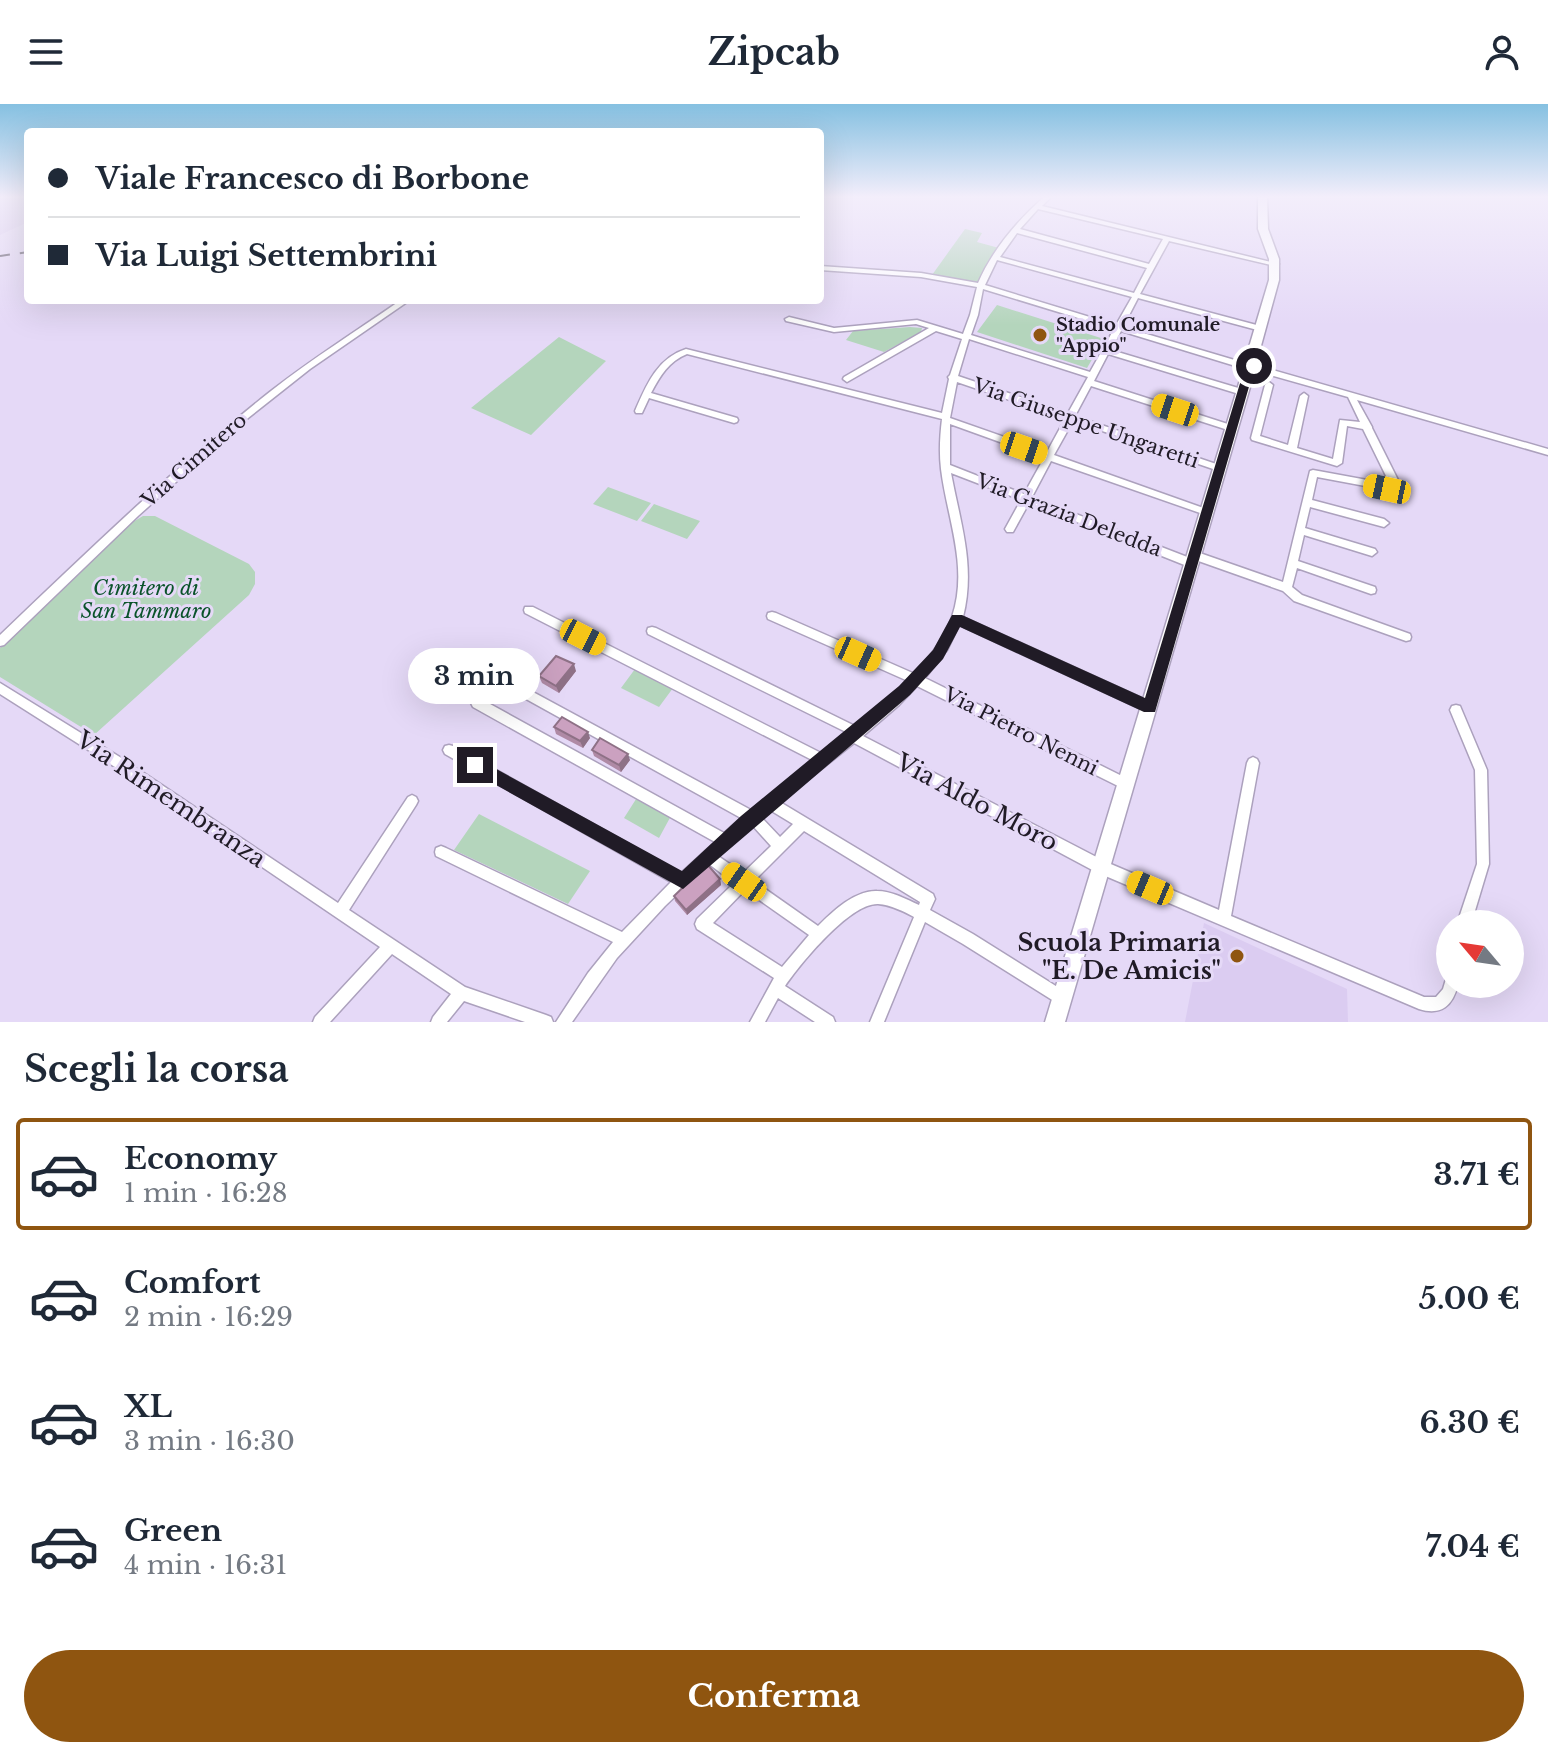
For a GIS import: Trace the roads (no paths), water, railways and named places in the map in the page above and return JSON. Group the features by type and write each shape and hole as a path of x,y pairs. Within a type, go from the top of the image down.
{"street":[{"path":"563,1022 624,940 683,881 752,817 855,734 938,655 957,619 964,588 964,560 946,467 945,419 952,377 980,292 1009,240"},
{"path":"1051,240 1152,267"},
{"path":"1010,529 1166,240"},
{"path":"1175,240 1275,264"},
{"path":"1055,1022 1261,329 1274,280 1275,264 1267,240"},
{"path":"997,258 1261,329"},
{"path":"824,268 921,275 956,281 980,292 1548,452"},
{"name":"Via Cimitero","path":"0,642 143,505 234,425 277,390 400,304"},
{"path":"789,319 834,330 917,322 1231,428"},
{"path":"847,379 935,328"},
{"path":"639,411 646,394 668,363 686,351 945,419 1206,512"},
{"path":"1107,351 1242,392"},
{"name":"Via Giuseppe Ungaretti","path":"952,377 1219,468"},
{"path":"1269,385 1255,438 1337,463 1344,417 1368,427"},
{"path":"646,394 734,420"},
{"path":"1292,449 1304,396"},
{"path":"1287,588 1313,473 1392,488 1394,482 1352,398"},
{"name":"Via Grazia Deledda","path":"946,467 1193,559 1287,588 1298,598 1406,637"},
{"path":"1306,502 1384,523"},
{"path":"1300,530 1372,552"},
{"path":"1293,563 1371,590"},
{"path":"529,610 823,760"},
{"name":"Via Pietro Nenni","path":"772,616 915,679 1126,784"},
{"path":"957,619 1149,707"},
{"name":"Via Aldo Moro","path":"652,631 855,734 1101,867 1424,1004 1439,1004 1444,998"},
{"path":"492,675 752,817 780,846"},
{"name":"Via Rimembranza","path":"0,688 108,756 461,993 546,1022"},
{"path":"477,703 726,841"},
{"path":"1456,710 1481,770 1482,785 1483,864 1468,910"},
{"path":"449,750 683,881"},
{"path":"1224,919 1253,763"},
{"path":"340,912 412,801"},
{"path":"770,803 928,899 877,1022"},
{"path":"803,823 702,924 828,1022"},
{"path":"441,852 624,940"},
{"path":"709,857 820,935"},
{"path":"757,1022 780,982 820,935 852,906 875,896 900,902 922,913 1062,998"},
{"path":"320,1022 390,946"},
{"path":"438,1022 461,993"}],"railway":[{"path":"0,256 24,253"}],"place":[{"name":"Stadio Comunale \"Appio\"","path":"1040,335"},
{"name":"Scuola Primaria \"E. De Amicis\"","path":"1237,956"}],"park label":[{"name":"Cimitero di San Tammaro","path":"146,600"}]}
